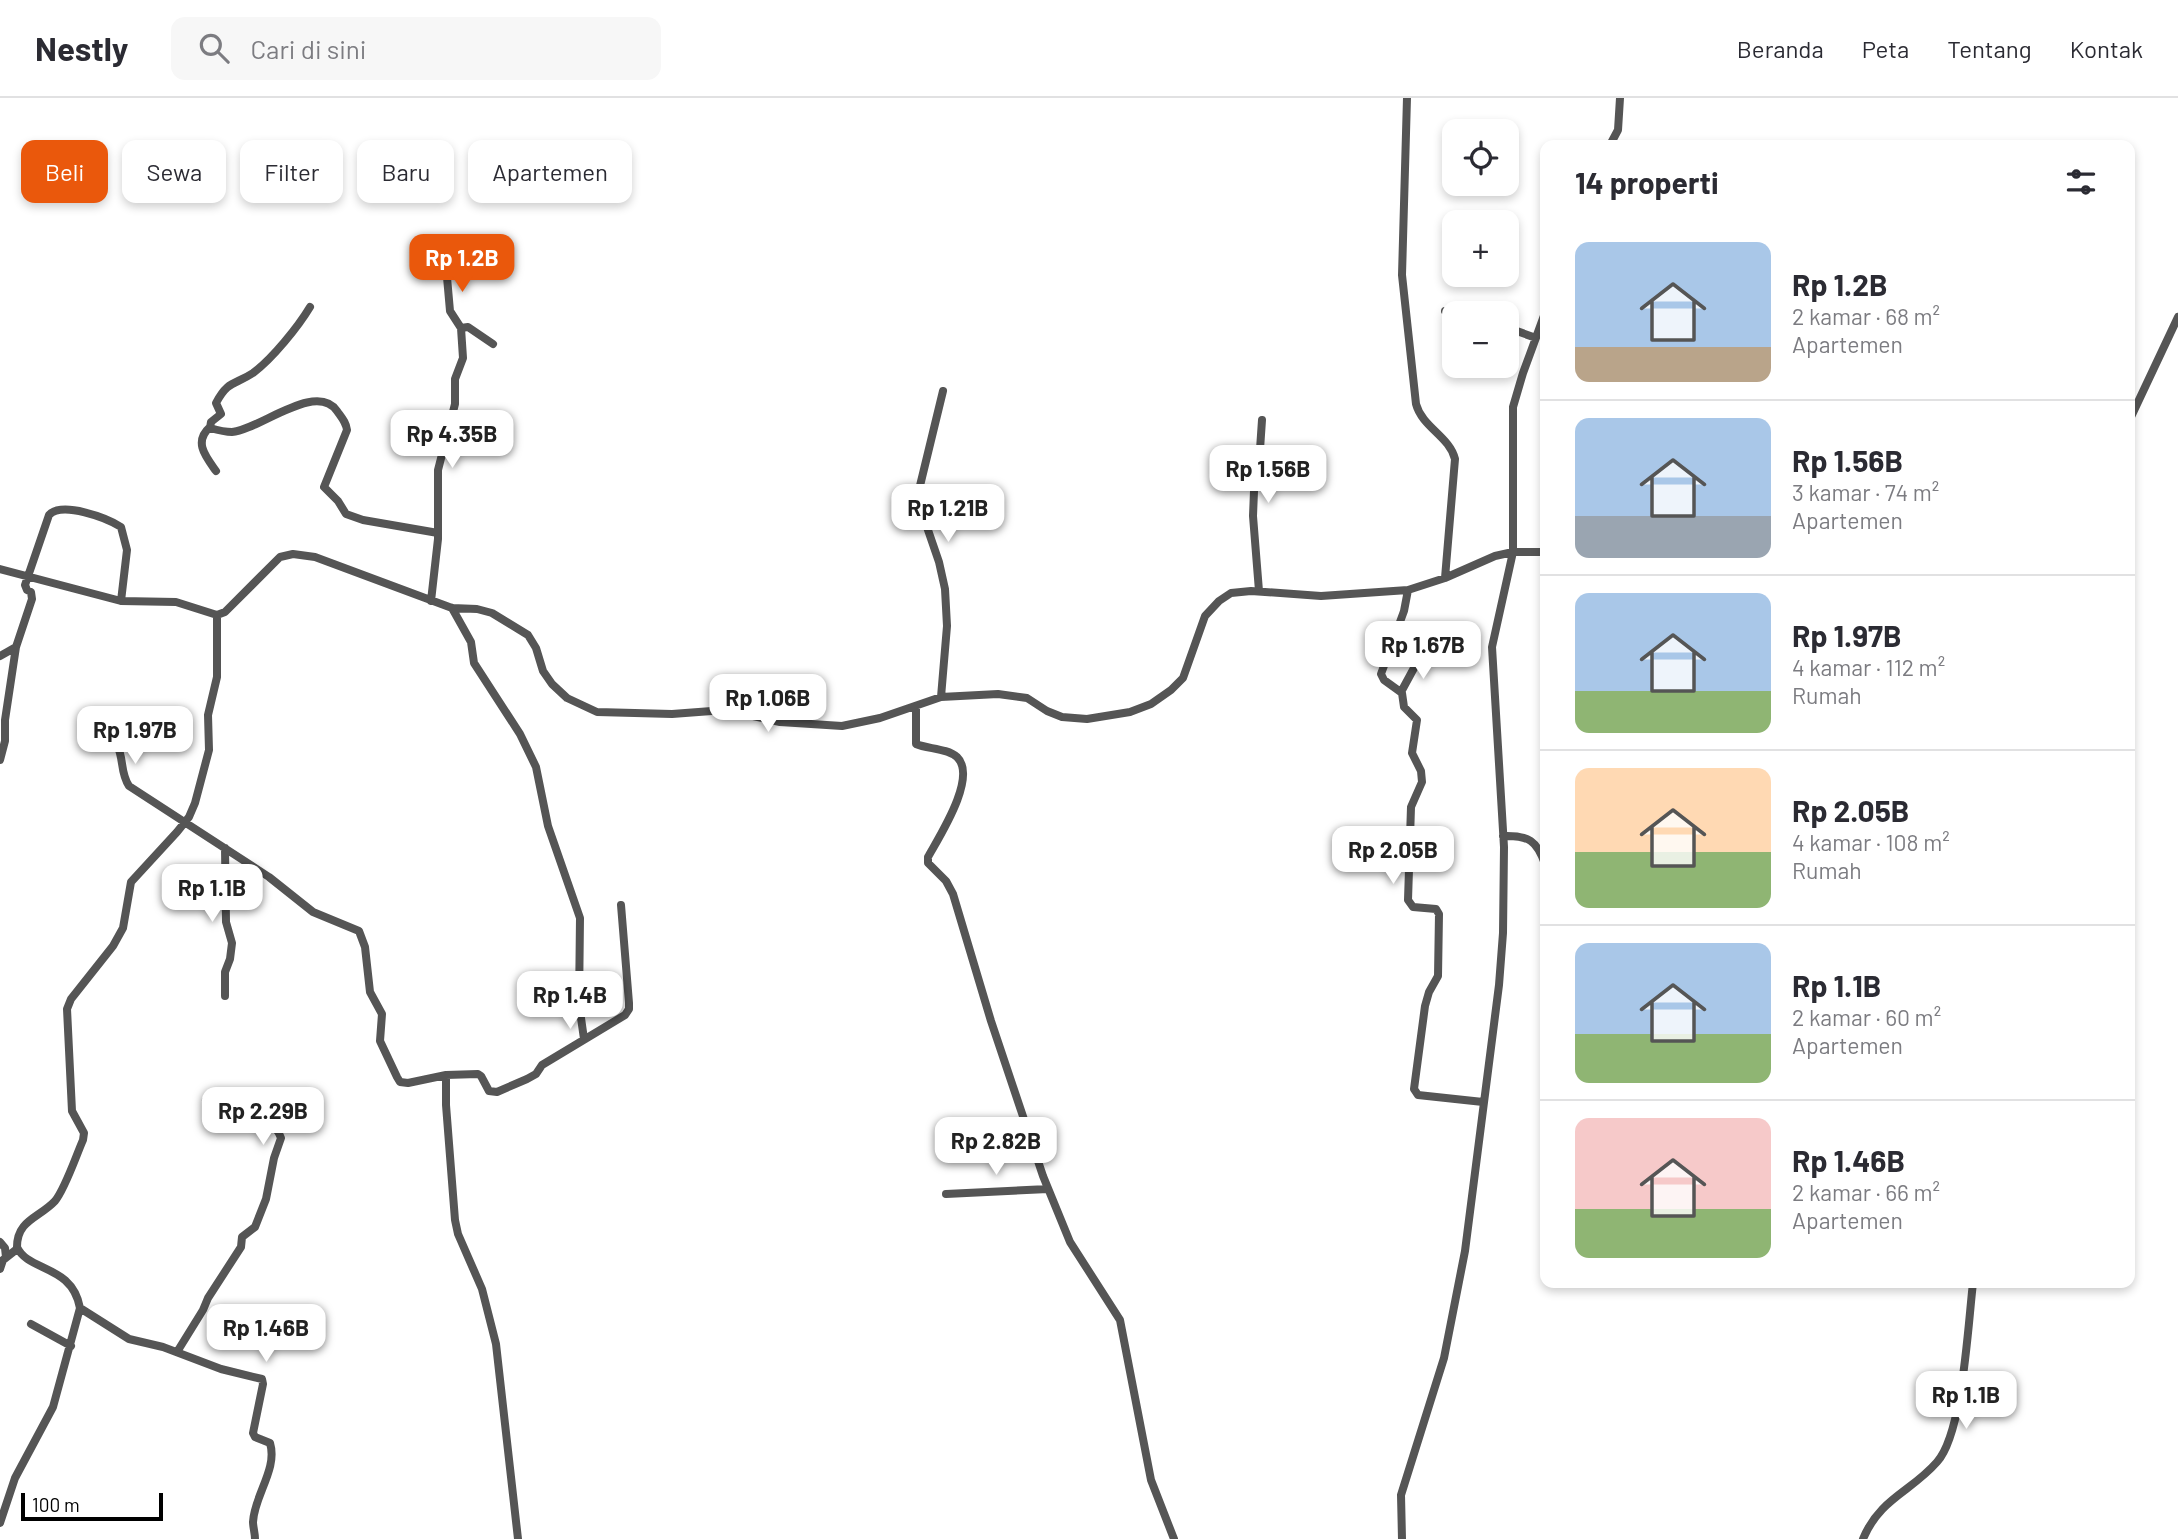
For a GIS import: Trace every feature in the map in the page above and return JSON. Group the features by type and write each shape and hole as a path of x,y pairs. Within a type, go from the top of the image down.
{"street":[{"path":"1407,98 1402,275 1416,404 1422,418 1452,450 1455,459 1445,578"},
{"path":"1613,140 1618,130 1620,98"},
{"path":"431,601 438,533 438,470 455,404 455,379 463,359 461,328 450,311 446,266"},
{"path":"216,471 202,451 201,445 202,436 220,414 216,403 227,386 254,371 294,331 310,307"},
{"path":"2135,408 2178,317"},
{"path":"461,328 467,327 493,344"},
{"path":"1402,1539 1402,1489 1438,1380 1460,1281 1499,985 1503,933 1503,836 1492,647 1513,552 1512,413 1540,327"},
{"path":"1519,332 1536,338"},
{"path":"941,697 947,607 939,562 917,502 917,494 943,391"},
{"path":"210,427 234,432 310,401 328,402 333,405 347,428 324,483 326,490 338,501 346,514 350,517 438,533"},
{"path":"1259,591 1253,516 1262,419"},
{"path":"0,760 5,741 5,720 16,647 32,599 25,585 49,515 54,510 63,509 103,517 121,527 127,550 121,601"},
{"path":"0,569 121,601 173,601 216,615 225,612 284,555 327,560 452,608 492,612 528,635 536,648 543,671 552,684 568,698 597,712 672,714 718,709 780,722 842,726 873,720 941,697 970,694 1018,696 1053,714 1079,719 1130,712 1157,700 1180,681 1203,620 1219,601 1236,592 1321,596 1408,590 1445,578 1491,558 1513,552 1540,552"},
{"path":"1401,692 1384,680 1381,674 1404,611 1408,590"},
{"path":"452,608 471,642 474,663 520,734 537,767 548,825 580,918 579,1004 584,1039"},
{"path":"0,1523 11,1487 52,1407 80,1308 79,1300 66,1280 22,1255 17,1240 21,1229 58,1197 83,1140 84,1133 72,1111 66,1018 68,1004 114,946 123,928 131,882 185,821 195,803 209,750 208,715 217,677 216,615"},
{"path":"0,656 16,647"},
{"path":"1420,657 1401,692 1404,707 1417,720 1412,753 1421,771 1422,780 1411,807 1408,900 1413,907 1436,909 1439,914 1439,974 1425,1006 1415,1091 1419,1096 1483,1102"},
{"path":"915,706 916,744 954,755 962,769 959,797 928,857 928,863 946,881 953,894 991,1021 1048,1189 1070,1242 1119,1318 1151,1480 1174,1539"},
{"path":"87,740 117,745 122,774 129,786 269,877 313,912 359,932 365,947 370,992 382,1014 380,1041 400,1082 478,1074 489,1091 497,1093 535,1075 542,1065 622,1017 629,1007 621,905"},
{"path":"1503,836 1532,841 1540,850"},
{"path":"225,996 225,972 232,943 226,922 226,848"},
{"path":"446,1076 455,1220 458,1234 482,1289 496,1344 518,1539"},
{"path":"177,1352 241,1247 242,1237 255,1227 266,1199 281,1138 277,1128 270,1122 206,1100"},
{"path":"946,1194 1048,1189"},
{"path":"0,1242 5,1248 6,1257"},
{"path":"0,1269 6,1257 18,1249"},
{"path":"1863,1539 1877,1514 1888,1502 1930,1469 1945,1451 1958,1408 1972,1288"},
{"path":"80,1308 124,1337 262,1380 253,1433 255,1437 270,1443 272,1453 270,1468 253,1521 255,1539"},
{"path":"31,1324 71,1346"}]}
